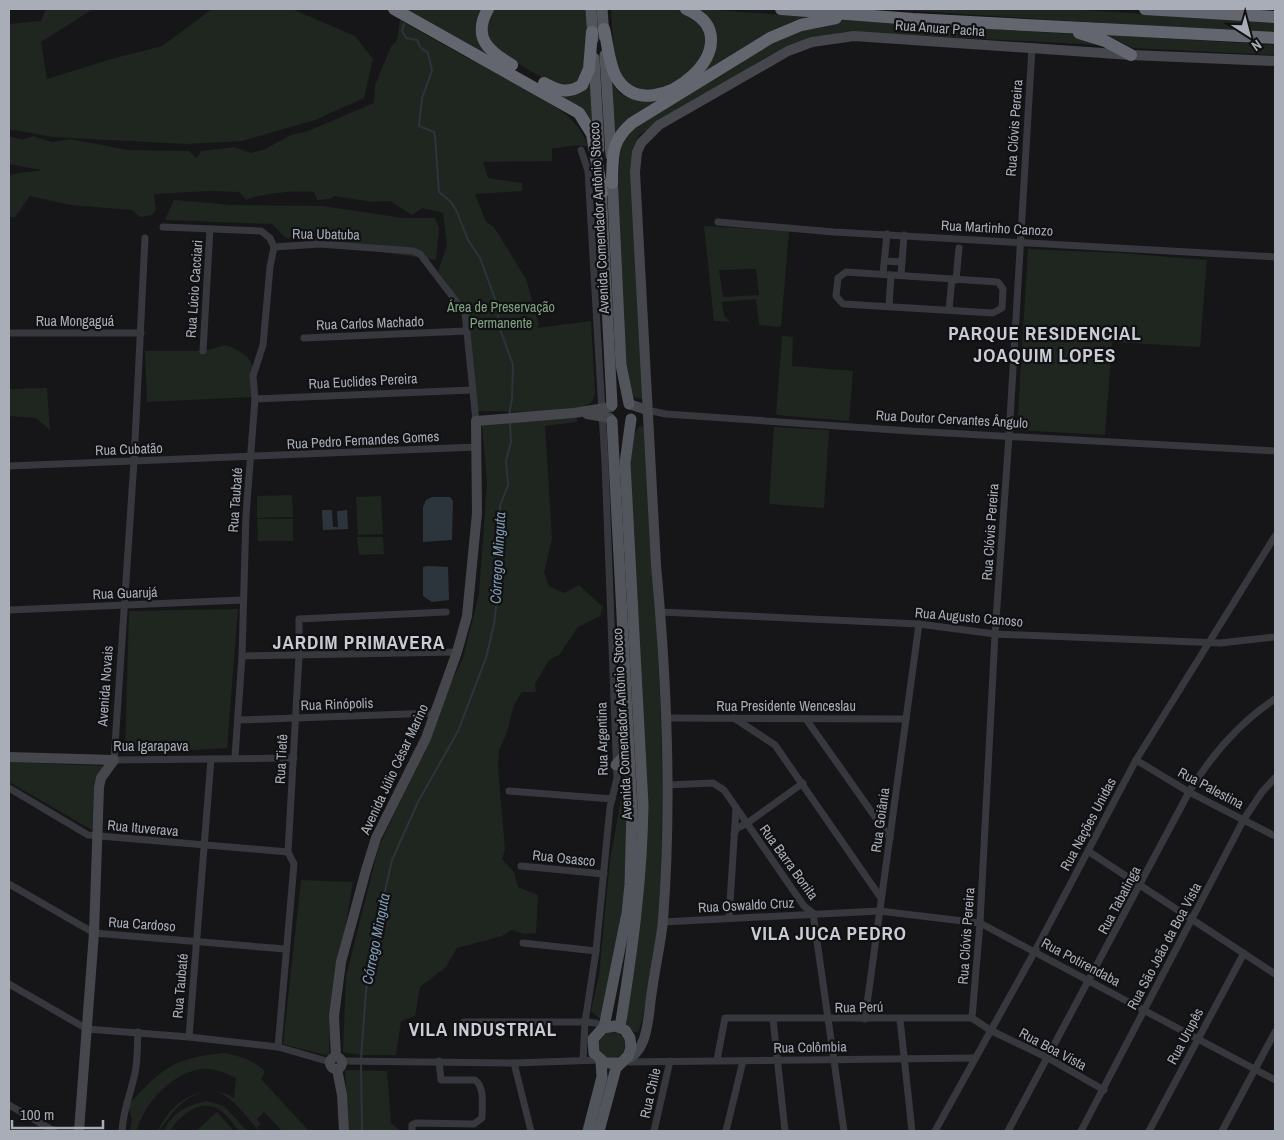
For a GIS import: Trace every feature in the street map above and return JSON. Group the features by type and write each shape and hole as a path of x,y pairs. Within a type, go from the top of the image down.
{"highway":[{"path":"394,9 579,113 592,134 602,193"},
{"path":"488,9 483,18 482,28 483,38 488,47 500,58 558,90 567,91 576,88 586,78 598,30"},
{"path":"598,30 618,80 624,87 639,96 659,96 698,71 708,58 711,43 707,27 698,15 686,9"},
{"path":"781,9 913,19 1275,38"},
{"path":"1145,9 1275,17"},
{"path":"612,183 614,152 616,142 621,133 649,112 757,45 791,29 825,19 913,19"},
{"path":"1014,24 1095,37 1131,55"}],"main road":[{"path":"591,9 598,30"},
{"path":"598,30 602,9"},
{"name":"Avenida Comendador Antônio Stocco","path":"598,30 608,413 632,810 630,884 627,913 602,1029"},
{"name":"Avenida Comendador Antônio Stocco","path":"598,30 612,183 620,365 629,404"},
{"path":"622,402 629,404 632,410 631,418 627,423 620,425 608,413 622,402"},
{"name":"Avenida Comendador Antônio Stocco","path":"620,1027 637,914 642,851 642,805 625,463 631,418"},
{"path":"616,765 628,752"},
{"path":"588,1131 602,1077 600,1060 593,1048 593,1039 602,1029 610,1026 620,1027 628,1033 631,1040 630,1052 611,1081 599,1131"},
{"path":"600,1060 610,1064 622,1062"}],"street":[{"name":"Rua Anuar Pacha","path":"647,413 636,172 637,152 648,134 659,124 788,51 812,42 852,36 1131,55 1275,61"},
{"name":"Rua Clóvis Pereira","path":"972,1018 980,923 995,634 1010,436 1032,48"},
{"name":"Rua Argentina","path":"581,150 588,171 608,413 617,778 612,799 596,951 585,1022 583,1060"},
{"name":"Rua Martinho Canozo","path":"718,222 1275,257"},
{"name":"Rua Ubatuba","path":"163,227 261,231 270,238 274,247 320,244 413,251 420,254 464,313"},
{"name":"Rua Lúcio Cacciari","path":"203,350 210,229"},
{"path":"887,234 884,261 887,274 889,306"},
{"path":"901,275 904,235"},
{"name":"Avenida Novais","path":"80,1131 94,933 99,787 101,778 114,760 134,460 145,238"},
{"name":"Rua Taubaté","path":"235,757 239,720 250,458 255,399 253,376 264,345 270,267 274,247"},
{"path":"949,309 959,248"},
{"path":"884,261 902,262"},
{"path":"841,274 887,274 954,279 998,282 1003,289 1002,308 994,313 842,304 836,296 838,278 841,274"},
{"name":"Avenida Júlio César Marino","path":"344,1131 342,1095 336,1062 334,1016 341,962 376,838 426,738 458,652 467,616 477,512 477,447 476,421 464,313"},
{"name":"Rua Carlos Machado","path":"304,338 466,331"},
{"name":"Rua Mongaguá","path":"9,333 141,333"},
{"name":"Rua Euclides Pereira","path":"255,399 472,390"},
{"path":"629,404 647,413"},
{"path":"476,421 574,413 608,413"},
{"path":"631,418 647,413"},
{"path":"622,1062 632,1057 640,1049 663,922 667,850 668,784 665,718 647,413"},
{"name":"Rua Doutor Cervantes Ângulo","path":"647,413 1275,451"},
{"name":"Rua Pedro Fernandes Gomes","path":"250,458 477,447"},
{"name":"Rua Cubatão","path":"9,466 134,460 250,458"},
{"name":"Rua Nações Unidas","path":"935,1131 1035,951 1136,760 1275,536"},
{"name":"Rua Guarujá","path":"9,610 243,600"},
{"name":"Rua Tietê","path":"278,1047 285,948 294,864 288,852 299,656 299,619 446,612"},
{"name":"Rua Augusto Canoso","path":"660,612 919,624 995,634 1220,643 1275,637"},
{"name":"Rua Goiânia","path":"865,1019 919,624"},
{"path":"242,656 458,652"},
{"name":"Rua Tabatinga","path":"1008,1131 1189,792 1207,763 1230,736 1275,699"},
{"name":"Rua Rinópolis","path":"239,720 435,713"},
{"name":"Rua Presidente Wenceslau","path":"665,718 906,718"},
{"path":"734,718 776,745 881,898"},
{"path":"806,718 890,838"},
{"name":"Rua Igarapava","path":"9,757 114,760 235,757 294,758"},
{"name":"Rua Taubaté","path":"189,1037 211,759"},
{"name":"Rua Palestina","path":"1136,760 1189,792 1275,836"},
{"name":"Rua São João da Boa Vista","path":"1081,1131 1244,819 1262,792 1275,778"},
{"name":"Rua Barra Bonita","path":"668,784 713,783 724,790 804,906 813,913 844,1131"},
{"path":"734,834 737,828 746,824 803,783"},
{"name":"Rua Ituverava","path":"9,788 88,835 288,852"},
{"path":"509,790 612,799"},
{"path":"729,918 736,807"},
{"path":"1088,851 1141,884 1275,974"},
{"name":"Rua Osasco","path":"521,866 604,874"},
{"name":"Rua Cardoso","path":"9,884 94,933 285,948"},
{"name":"Rua Oswaldo Cruz","path":"663,922 879,911 980,923"},
{"name":"Rua Potirendaba","path":"980,923 1090,980 1254,1071 1275,1080"},
{"path":"523,943 596,951"},
{"name":"Rua Urupês","path":"1149,1131 1244,953"},
{"path":"9,984 87,1030 138,1032 278,1047 336,1062 600,1060"},
{"name":"Rua Perú","path":"717,1060 725,1018 829,1020 972,1018"},
{"path":"972,1018 990,1030"},
{"path":"773,1019 785,1131"},
{"path":"900,1019 912,1131"},
{"path":"464,1022 585,1022 596,1023 602,1029 592,1032 584,1039"},
{"name":"Rua Boa Vista","path":"990,1030 1048,1058 1104,1090"},
{"path":"122,1131 125,1105 131,1091 136,1069 138,1032"},
{"path":"1222,1131 1275,1032"},
{"path":"631,1040 640,1049 646,1062"},
{"name":"Rua Colômbia","path":"622,1062 975,1058"},
{"path":"412,1131 412,1125 416,1123 474,1128 482,1118 481,1088 479,1083 475,1080 441,1080 438,1061"},
{"name":"Rua Chile","path":"654,1131 670,1061"},
{"path":"726,1131 742,1061"},
{"path":"514,1062 531,1131"},
{"path":"9,1105 54,1131"}],"green space":[{"path":"46,9 93,9 41,42 47,79 111,59 162,46 212,9 292,9 355,36 373,59 364,98 315,120 242,141 186,144 53,137 9,129 9,24 41,21"},
{"path":"405,9 483,9 475,27 477,37 483,47 505,65 553,92 591,76 595,131 586,117"},
{"path":"495,9 587,9 588,37 582,79 570,87 558,87 502,54 486,35 489,13"},
{"path":"611,9 670,9 691,14 698,19 707,41 694,71 652,94 624,84 614,56"},
{"path":"699,9 814,17 612,139 609,75 616,89 625,97 653,101 705,69 707,22"},
{"path":"884,9 1065,9 1275,22 1275,34"},
{"path":"842,19 1070,34 1101,42 1101,45 854,32 818,37 796,44 763,59 639,135 633,147 632,161 643,399 633,397 627,380 615,186 619,174 620,154 624,142 636,126 781,36"},
{"name":"Área de Preservação Permanente","path":"400,20 471,60 473,58 560,110 581,131 588,147 552,148 552,161 483,162 488,178 522,183 522,191 475,194 486,222 494,227 526,279 539,324 537,328 591,321 595,393 589,404 577,408 549,411 477,411 466,310 438,271 447,246 443,213 422,208 412,215 390,201 373,202 335,196 329,199 317,200 314,192 279,193 246,200 239,192 210,191 154,194 156,210 152,215 140,217 132,210 70,205 30,196 15,217 9,217 9,176 17,173 42,170 9,164 9,136 22,140 33,136 52,142 70,139 128,150 189,151 196,158 202,151 234,147 251,153 265,149 291,135 308,131 374,103 375,85 391,47 397,40"},
{"path":"1108,35 1275,45 1275,55 1132,48"},
{"path":"174,200 232,205 323,206 403,218 435,218 439,228 436,260 286,238 272,224 165,220"},
{"path":"704,226 789,231 781,327 759,325 756,299 722,302 724,316 730,322 714,321","holes":["756,269 759,295 723,297 719,270"]},
{"path":"1028,249 1119,253 1207,260 1200,347 1112,342 1105,435 1017,430"},
{"path":"782,336 793,337 792,366 853,371 849,421 776,415"},
{"path":"226,345 244,354 252,364 251,397 147,402 145,351 203,351"},
{"path":"47,388 50,430 36,418 9,416 9,389"},
{"path":"577,418 577,422 545,426 552,538 544,572 549,586 564,593 579,585 603,607 600,616 578,627 559,655 549,660 535,684 536,692 522,692 514,705 507,732 499,750 498,766 505,850 502,859 514,872 518,887 538,895 536,933 524,934 512,930 502,936 457,948 446,967 420,987 415,1016 401,1021 396,1055 361,1055 343,1052 346,976 379,846 413,774 432,722 463,658 479,594 487,483 482,424"},
{"path":"639,426 644,427 654,588 662,750 662,804 660,901 656,946 649,991 638,1033 631,1031 626,1022 629,462 635,433"},
{"path":"774,427 829,430 824,508 769,504"},
{"path":"292,495 293,517 257,518 257,496"},
{"path":"381,496 383,534 358,535 356,497"},
{"path":"257,519 293,519 293,541 258,541"},
{"path":"357,537 383,537 384,554 359,555"},
{"path":"238,609 227,748 125,754 129,611"},
{"path":"9,762 104,766 94,784 92,830 9,782"},
{"path":"621,799 627,804 625,885 618,935 600,1019 591,1011 599,975 610,860"},
{"path":"301,880 353,882 330,1016 329,1056 283,1044"},
{"path":"612,1032 621,1036 625,1045 621,1054 612,1058 603,1054 599,1045 603,1036"},
{"path":"224,1053 246,1059 261,1068 265,1072 261,1079 309,1131 282,1131 264,1112 257,1119 261,1124 257,1127 259,1131 233,1102 224,1095 215,1092 234,1098 236,1078 211,1069 191,1071 180,1076 153,1100 140,1121 137,1131 130,1131 132,1120 128,1105 150,1082 169,1067 180,1062 206,1055"},
{"path":"345,1070 387,1071 391,1123 400,1131 349,1131"},
{"path":"203,1092 191,1097 177,1108 158,1131 171,1111 180,1103 189,1096"},
{"path":"207,1101 224,1106 247,1131 239,1131 220,1110 205,1106 191,1110 170,1131 164,1131 171,1119 181,1110"},
{"path":"217,1112 234,1131 196,1131"}],"shaded area":[{"path":"432,497 450,497 453,501 452,540 423,542 423,507 426,500"},
{"path":"322,510 332,510 333,527 338,527 337,511 347,510 348,529 323,530"},
{"path":"423,567 448,567 449,600 432,602 423,596"}],"waterway":[{"name":"Córrego Minguta","path":"404,24 402,31 406,38 417,40 420,47 428,53 432,71 422,98 419,126 434,132 439,192 451,202 457,212 468,240 480,258 497,304 500,329 513,365 512,399 509,415"},
{"name":"Córrego Minguta","path":"361,1059 366,990 392,860 418,802 458,731 486,658 494,624 498,591 500,506 508,485 506,461 511,442 510,422"},
{"name":"Córrego Minguta","path":"361,1064 362,1131"}],"district":[{"name":"PARQUE RESIDENCIAL JOAQUIM LOPES","path":"1045,344"},
{"name":"JARDIM PRIMAVERA","path":"359,642"},
{"name":"VILA JUCA PEDRO","path":"829,933"},
{"name":"VILA INDUSTRIAL","path":"483,1029"}]}
